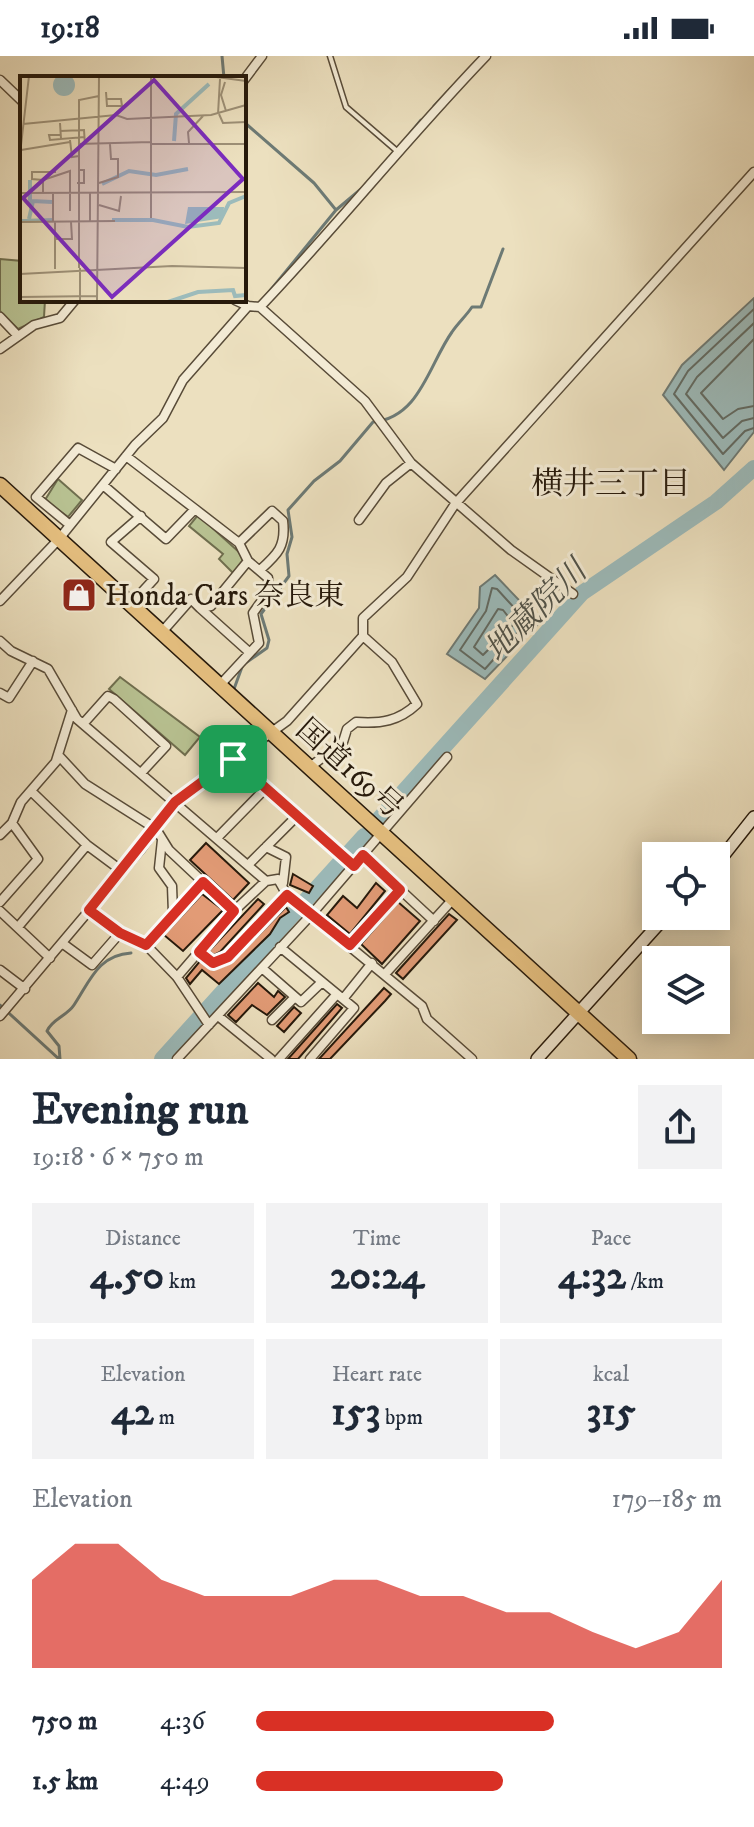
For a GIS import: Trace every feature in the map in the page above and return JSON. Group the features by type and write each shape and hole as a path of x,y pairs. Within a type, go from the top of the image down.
{"highway":[{"name":"国道169号","path":"0,485 629,1059"}],"street":[{"path":"246,77 262,56"},
{"path":"260,307 422,122 486,56"},
{"path":"0,80 20,99"},
{"path":"0,1016 122,871 175,802 287,721 363,636 363,618 407,577 455,504 754,172"},
{"path":"0,349 34,325 60,318 73,302"},
{"path":"239,302 260,307 365,401 411,463 455,504 573,594"},
{"path":"0,601 59,539 126,456 163,418 183,380 248,306"},
{"path":"0,317 18,336"},
{"path":"70,525 36,497 78,448 116,469"},
{"path":"126,456 239,543 248,561 268,578 268,592 253,613 259,643 220,685"},
{"path":"359,520 386,483 411,463"},
{"path":"103,485 166,539 195,509"},
{"path":"239,543 272,511 283,521 285,540 279,553 260,570"},
{"path":"131,604 154,579 111,542 141,516"},
{"path":"200,608 211,606 248,561"},
{"path":"0,585 9,592"},
{"path":"162,632 191,599 249,652"},
{"path":"310,767 343,742 347,729 356,722 373,723 403,717 417,704 392,662 363,636"},
{"path":"0,641 48,669 83,724 266,881"},
{"path":"0,693 9,698 33,661"},
{"path":"83,724 108,696 114,699 166,746 141,773"},
{"path":"56,762 72,710"},
{"path":"0,835 60,757 85,784 156,829 162,840 234,911"},
{"path":"177,1059 207,1021 218,1016 280,947 305,910 347,860 363,855 447,757"},
{"path":"233,759 347,860"},
{"path":"217,838 266,788"},
{"path":"31,791 87,845 122,871"},
{"path":"248,865 297,816"},
{"path":"730,847 754,817"},
{"path":"0,902 38,859 12,823"},
{"path":"162,840 159,868 172,886 173,913"},
{"path":"18,927 87,845"},
{"path":"266,847 286,857 283,883 287,895 422,1006 427,1019 472,1059"},
{"path":"363,855 434,921"},
{"path":"177,977 234,911 266,881 278,879 283,883"},
{"path":"146,945 203,882"},
{"path":"350,945 400,890"},
{"path":"199,952 213,963 228,957 287,895"},
{"path":"385,974 455,897"},
{"path":"89,910 120,933 146,945 177,977 207,1021"},
{"path":"0,911 50,958"},
{"path":"537,1059 653,930"},
{"path":"62,943 92,965 120,933"},
{"path":"280,947 354,1008 310,1059"},
{"path":"279,1059 372,963"},
{"path":"262,968 301,1002 322,982"},
{"path":"0,970 25,989"},
{"path":"272,1020 295,997"},
{"path":"218,1016 271,1059"}],"lane":[{"path":"330,56 346,107 397,151"}],"green space":[{"path":"0,259 20,261 20,302 45,302 44,317 18,329 0,311"},
{"path":"58,479 82,500 68,517 45,500"},
{"path":"198,515 240,553 243,560 233,573 219,559 223,554 189,526"},
{"path":"120,677 200,737 185,755 109,689"}],"water":[{"path":"754,298 754,432 724,470 663,395 682,365"},
{"path":"495,575 540,622 485,679 447,654 479,608 480,587"}],"building":[{"path":"206,843 249,883 233,900 190,860"},
{"path":"293,874 313,886 309,893 290,885"},
{"path":"376,883 385,891 350,934 327,915 343,896 357,908"},
{"path":"202,894 223,910 183,951 164,935"},
{"path":"258,899 264,904 220,952 214,955 209,951"},
{"path":"398,902 420,921 382,964 361,944"},
{"path":"286,907 289,912 280,918 270,934 219,984 202,970 190,984 186,978 200,961 213,970 231,963"},
{"path":"449,914 457,920 403,979 396,973"},
{"path":"258,983 274,997 278,991 285,997 267,1015 252,1005 236,1022 228,1015"},
{"path":"384,988 391,994 385,1001 330,1059 319,1059"},
{"path":"337,1004 342,1008 298,1059 288,1059"},
{"path":"294,1007 301,1013 284,1032 277,1026"}],"waterway":[{"path":"222,56 224,76"},
{"path":"434,106 451,88"},
{"path":"408,136 421,120"},
{"path":"246,124 314,183 336,210"},
{"path":"260,303 336,210 361,189"},
{"path":"247,662 267,648 269,640 261,614 289,576 287,554 292,537 288,510 314,481 340,461 373,422 402,411 413,400 454,329 472,307 481,307 503,249"},
{"name":"地蔵院川","path":"379,819 582,593 716,502 754,468"},
{"path":"234,689 242,667"},
{"name":"地蔵院川","path":"162,1059 364,836"},
{"path":"60,1059 59,1046 47,1031 49,1027 71,1009 103,964 131,953"},
{"path":"0,1005 59,1059"}],"place":[{"name":"Honda Cars 奈良東","path":"79,595"}],"district":[{"name":"横井三丁目","path":"611,483"}],"route":[{"path":"233,759 354,866 363,855 400,890 350,945 287,895 228,957 213,963 199,952 234,911 203,882 146,945 120,933 89,910 141,849 175,802 233,759"}]}
